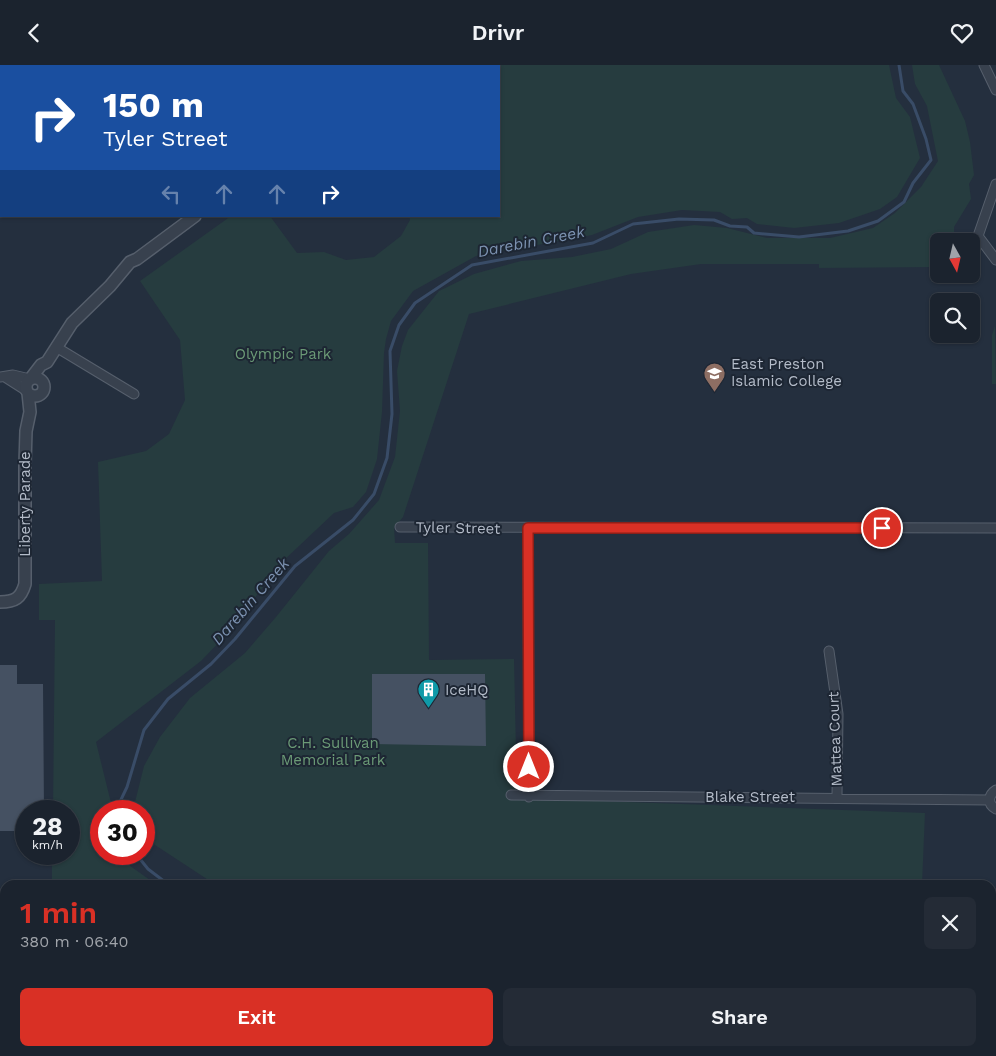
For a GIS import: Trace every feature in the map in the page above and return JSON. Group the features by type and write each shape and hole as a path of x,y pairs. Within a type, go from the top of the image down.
{"street":[{"path":"984,65 996,90"},
{"path":"996,184 978,236 996,260"},
{"path":"2,377 31,393 44,389 47,362 80,314 110,286 124,281 136,264 137,259 194,217"},
{"path":"56,347 134,394"},
{"path":"31,393 26,384 41,365 47,362"},
{"path":"2,377 13,375 39,378 44,384"},
{"name":"Liberty Parade","path":"0,602 14,601 20,597 26,575 25,456 26,431 30,411 28,407 31,393"},
{"name":"Tyler Street","path":"400,527 996,528"},
{"path":"528,528 528,797"},
{"name":"Mattea Court","path":"829,651 838,714 837,797"},
{"path":"996,790 991,794 990,800 991,805 996,809"},
{"name":"Blake Street","path":"511,795 528,797 837,797 990,800"}],"green space":[{"name":"Olympic Park","path":"500,65 889,65 896,98 910,117 920,158 897,197 880,209 839,223 794,228 757,224 747,218 732,219 720,212 682,210 638,217 592,235 476,256 413,291 391,321 386,339 377,459 366,492 353,507 334,513 282,562 227,634 201,661 96,742 110,800 90,800 90,865 129,865 150,880 52,880 52,865 80,865 80,800 53,800 55,620 39,620 39,584 102,581 98,462 146,451 169,434 185,400 180,340 140,281 230,217 271,217 297,253 324,252 346,260 374,257 401,236 410,220 409,217 500,217"},
{"name":"C.H. Sullivan Memorial Park","path":"912,65 939,65 965,121 974,175 969,184 971,199 954,227 954,232 930,233 930,267 819,268 819,264 701,264 631,274 469,314 403,517 394,528 395,543 428,543 429,660 514,659 517,798 925,813 922,880 208,880 155,845 155,800 136,800 144,766 160,737 190,698 245,653 329,551 349,534 379,500 395,457 400,411 397,371 402,346 408,330 439,291 474,274 521,261 572,257 611,249 648,232 694,225 727,228 767,238 830,238 873,228 895,213 921,187 938,161 927,106 915,84"},
{"path":"995,326 996,384 992,384 992,335"}],"building":[{"path":"0,665 17,665 17,684 43,684 44,800 15,800 15,831 0,831"},
{"name":"IceHQ","path":"372,674 485,674 486,746 372,744"}],"waterway":[{"name":"Darebin Creek","path":"121,800 127,787 144,730 168,699 211,664 235,639 295,566 353,520 374,494 387,458 392,414 390,351 399,325 415,303 472,265 593,243 633,224 679,219 714,220 730,226 747,227 754,233 799,237 848,231 878,221 904,202 913,183 931,160 926,139 913,104 903,91 899,65"},
{"name":"Darebin Creek","path":"145,865 162,880"}],"place":[{"name":"East Preston Islamic College","path":"715,392"},
{"name":"IceHQ","path":"429,709"}],"route":[{"path":"529,767 528,528 882,528"}]}
